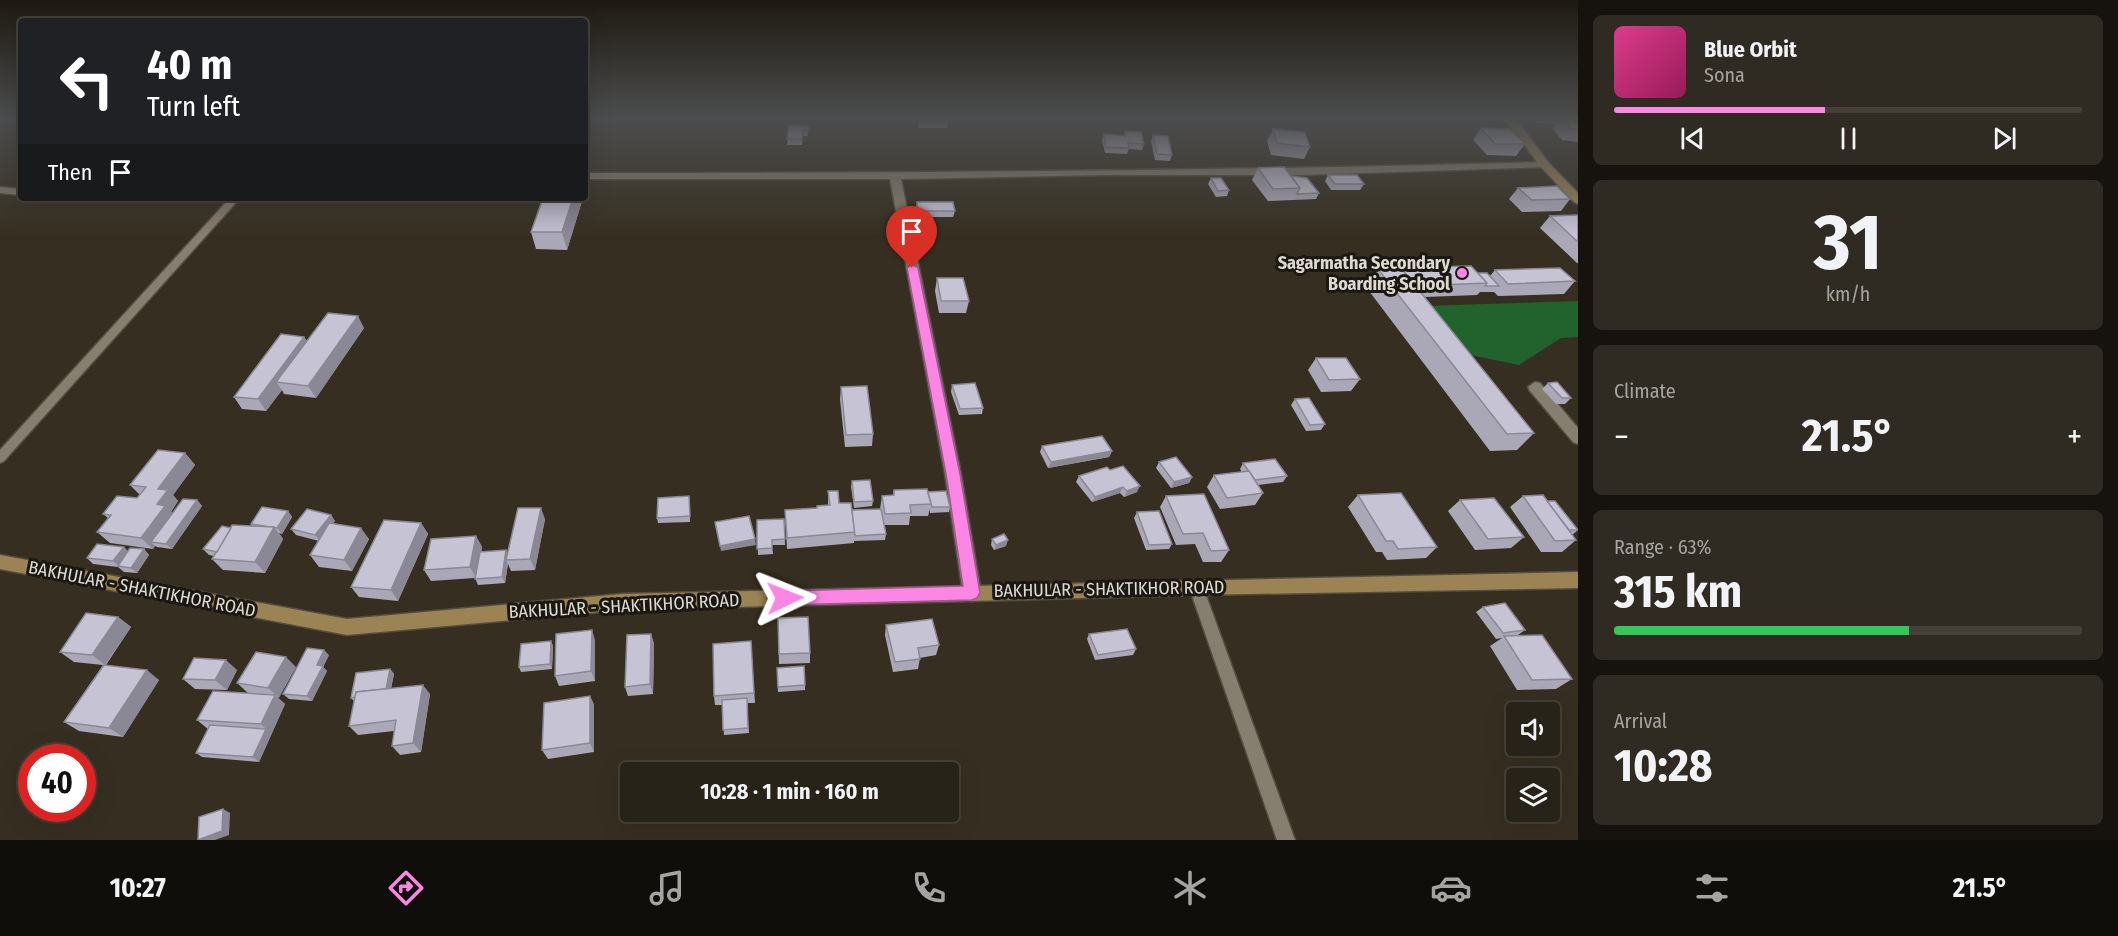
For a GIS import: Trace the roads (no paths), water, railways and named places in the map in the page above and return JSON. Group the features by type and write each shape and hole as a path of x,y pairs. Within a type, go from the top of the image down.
{"street":[{"path":"1539,157 1578,200"},
{"path":"588,176 1301,172 1545,165"},
{"path":"895,176 953,474 972,593"},
{"path":"0,190 18,192"},
{"path":"1535,387 1578,438"},
{"name":"BAKHULAR - SHAKTIKHOR ROAD","path":"0,562 347,627 622,603 1196,587 1578,580"}],"lane":[{"path":"0,458 232,201"},
{"path":"1196,587 1286,840"}],"place":[{"name":"Sagarmatha Secondary Boarding School","path":"1462,273"}]}
